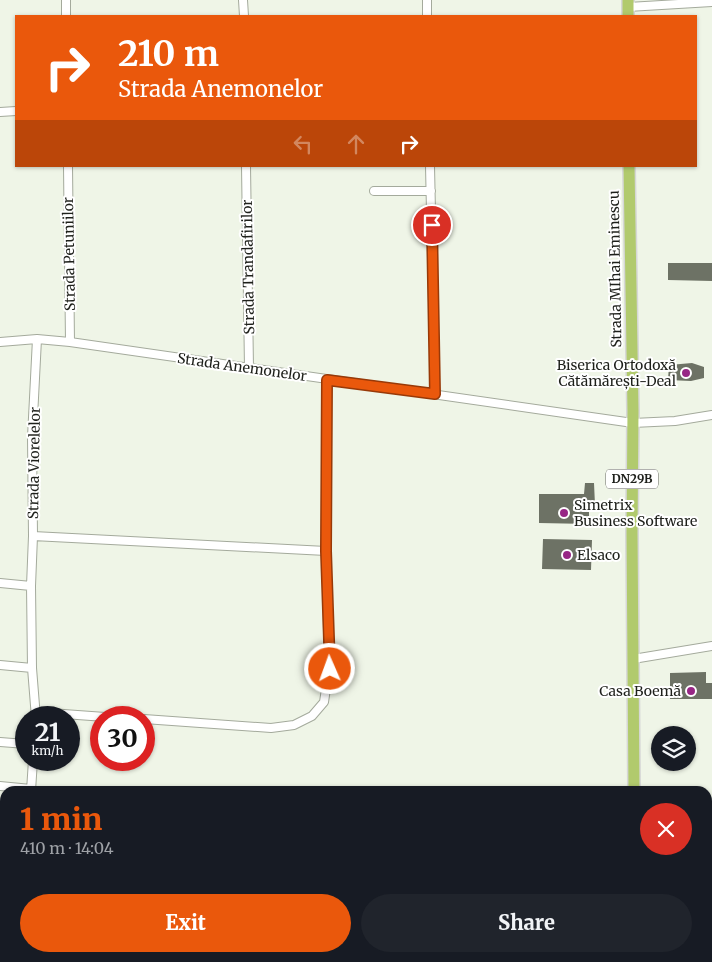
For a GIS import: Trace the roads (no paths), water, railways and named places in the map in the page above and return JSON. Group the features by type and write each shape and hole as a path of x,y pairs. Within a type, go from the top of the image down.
{"main road":[{"name":"Strada MIhai Eminescu","path":"629,167 634,786"}],"street":[{"path":"66,0 66,15"},
{"path":"243,0 244,15"},
{"path":"427,0 427,15"},
{"path":"628,8 712,2"},
{"path":"0,112 15,111"},
{"name":"Strada Petuniilor","path":"68,167 70,342"},
{"name":"Strada Trandafirilor","path":"246,167 249,368"},
{"path":"430,167 435,394"},
{"path":"374,190 431,191"},
{"name":"Strada Anemonelor","path":"0,342 37,339 70,342 632,424 675,421 712,415"},
{"name":"Strada Viorelelor","path":"35,706 32,668 31,586 33,536 32,437 37,339"},
{"path":"155,720 271,728 294,725 312,716 324,702 330,669 326,551 327,380"},
{"path":"33,536 326,551"},
{"path":"0,583 31,586"},
{"path":"633,659 712,646"},
{"path":"0,665 32,668"},
{"path":"0,742 15,743"},
{"path":"31,786 32,771"}],"place":[{"name":"Biserica Ortodoxă Cătămărești-Deal","path":"686,373"},
{"name":"Simetrix Business Software","path":"564,513"},
{"name":"Elsaco","path":"567,555"},
{"name":"Casa Boemă","path":"691,691"}]}
